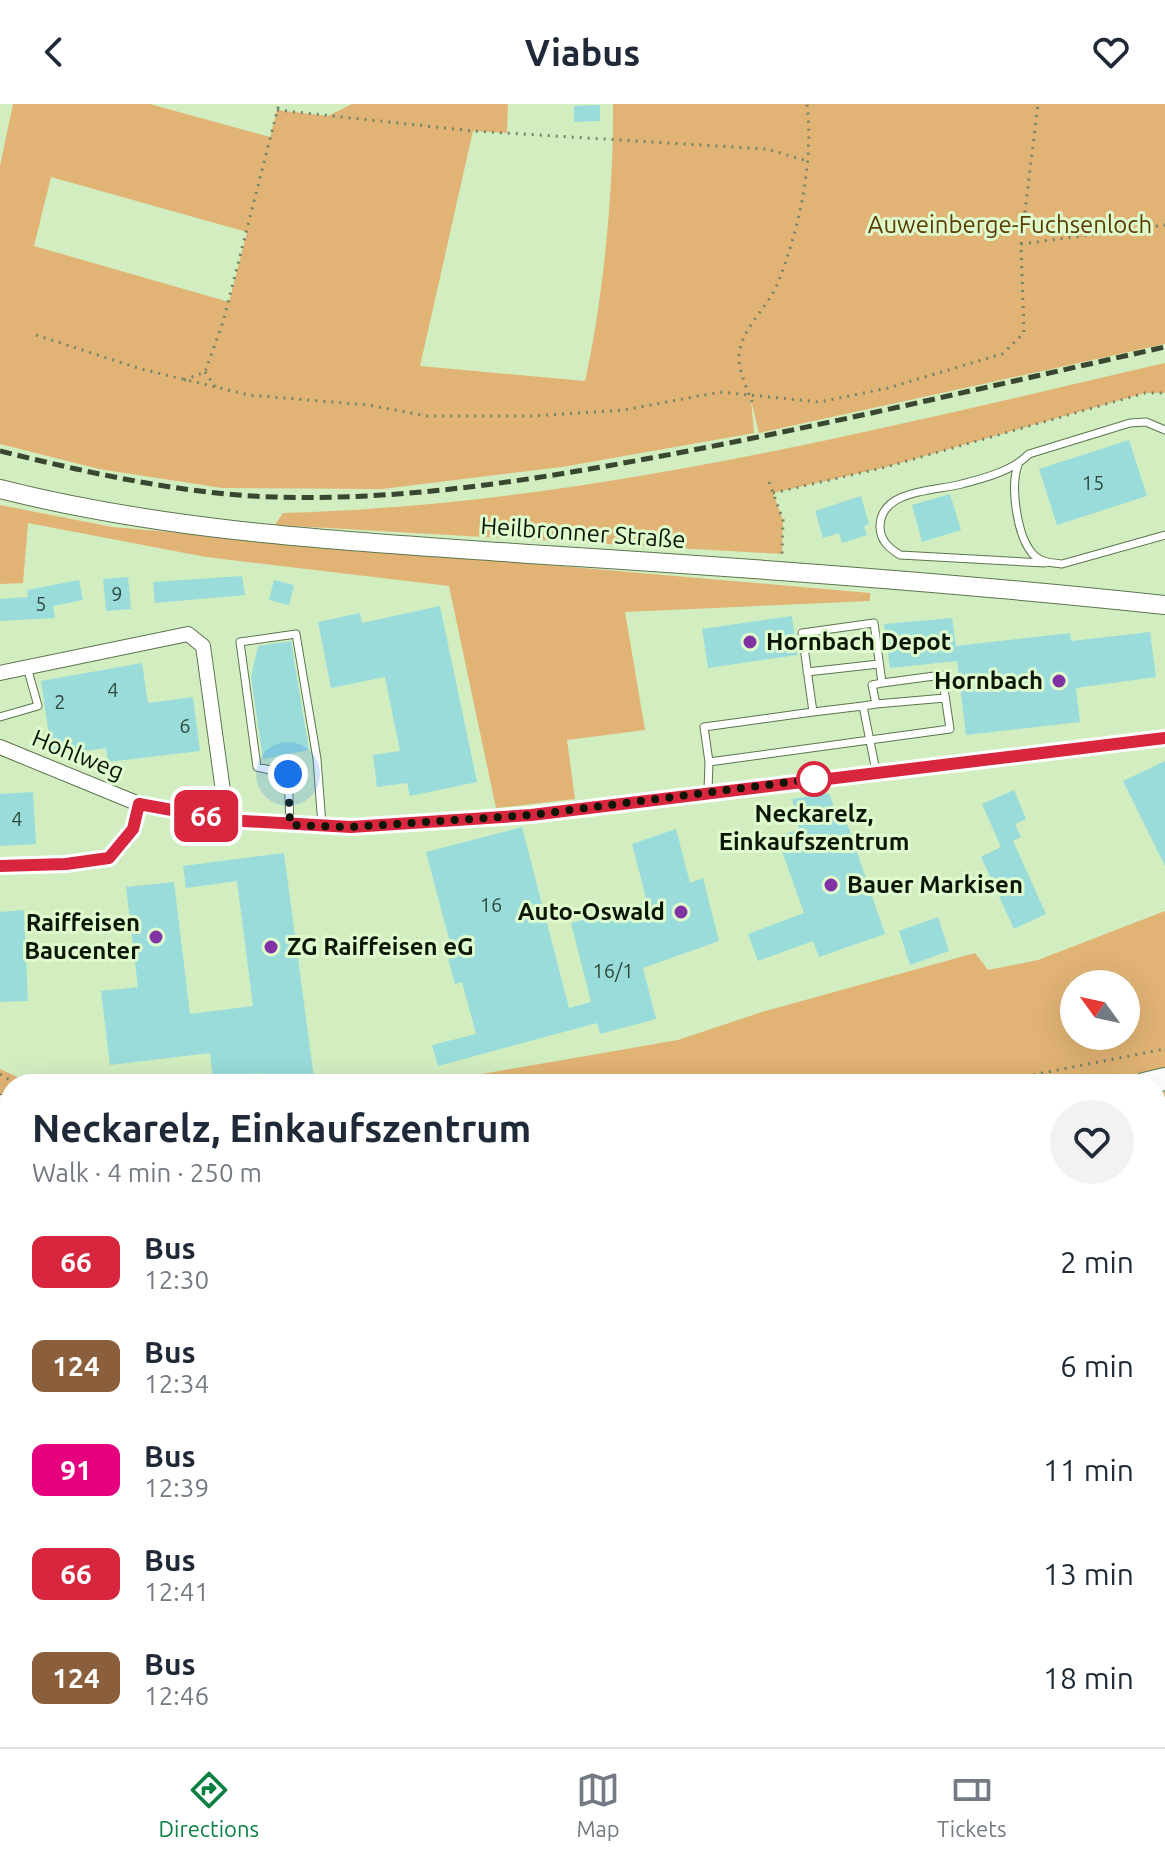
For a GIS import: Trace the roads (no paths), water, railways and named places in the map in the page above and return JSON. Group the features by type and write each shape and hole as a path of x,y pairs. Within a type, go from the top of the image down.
{"street":[{"name":"Heilbronner Straße","path":"0,489 134,517 379,543 780,569 1165,605"},
{"path":"0,673 188,634 203,646 227,820"},
{"name":"Hohlweg","path":"0,747 139,804 227,820 351,827 531,815 708,791 1165,738"},
{"name":"Hohlweg","path":"0,866 66,864 109,858 133,829 139,804"}],"lane":[{"path":"1045,563 1031,553 1013,500 1012,481 1018,465 1029,454 1130,423 1146,422 1165,430"},
{"path":"1018,465 960,484 907,495 888,506 880,521 880,532 887,546 900,555 1062,564 1165,535"},
{"path":"813,712 802,633 874,623 882,683"},
{"path":"290,825 288,774 257,767 240,642 296,634 317,759 322,825"},
{"path":"807,672 879,664"},
{"path":"0,717 38,706 27,667"},
{"path":"709,762 950,729 942,675 872,685 876,704"},
{"path":"708,791 709,762 704,727 945,698"},
{"path":"863,706 876,771"}],"railway":[{"path":"0,451 170,487 239,495 369,496 464,488 716,446 1165,347"}],"place":[{"name":"Hornbach Depot","path":"750,642"},
{"name":"Hornbach","path":"1059,681"},
{"name":"Neckarelz, Einkaufszentrum","path":"814,779"},
{"name":"Bauer Markisen","path":"831,885"},
{"name":"Auto-Oswald","path":"681,912"},
{"name":"Raiffeisen Baucenter","path":"156,937"},
{"name":"ZG Raiffeisen eG","path":"271,947"}],"park label":[{"name":"Auweinberge-Fuchsenloch","path":"1010,225"}]}
